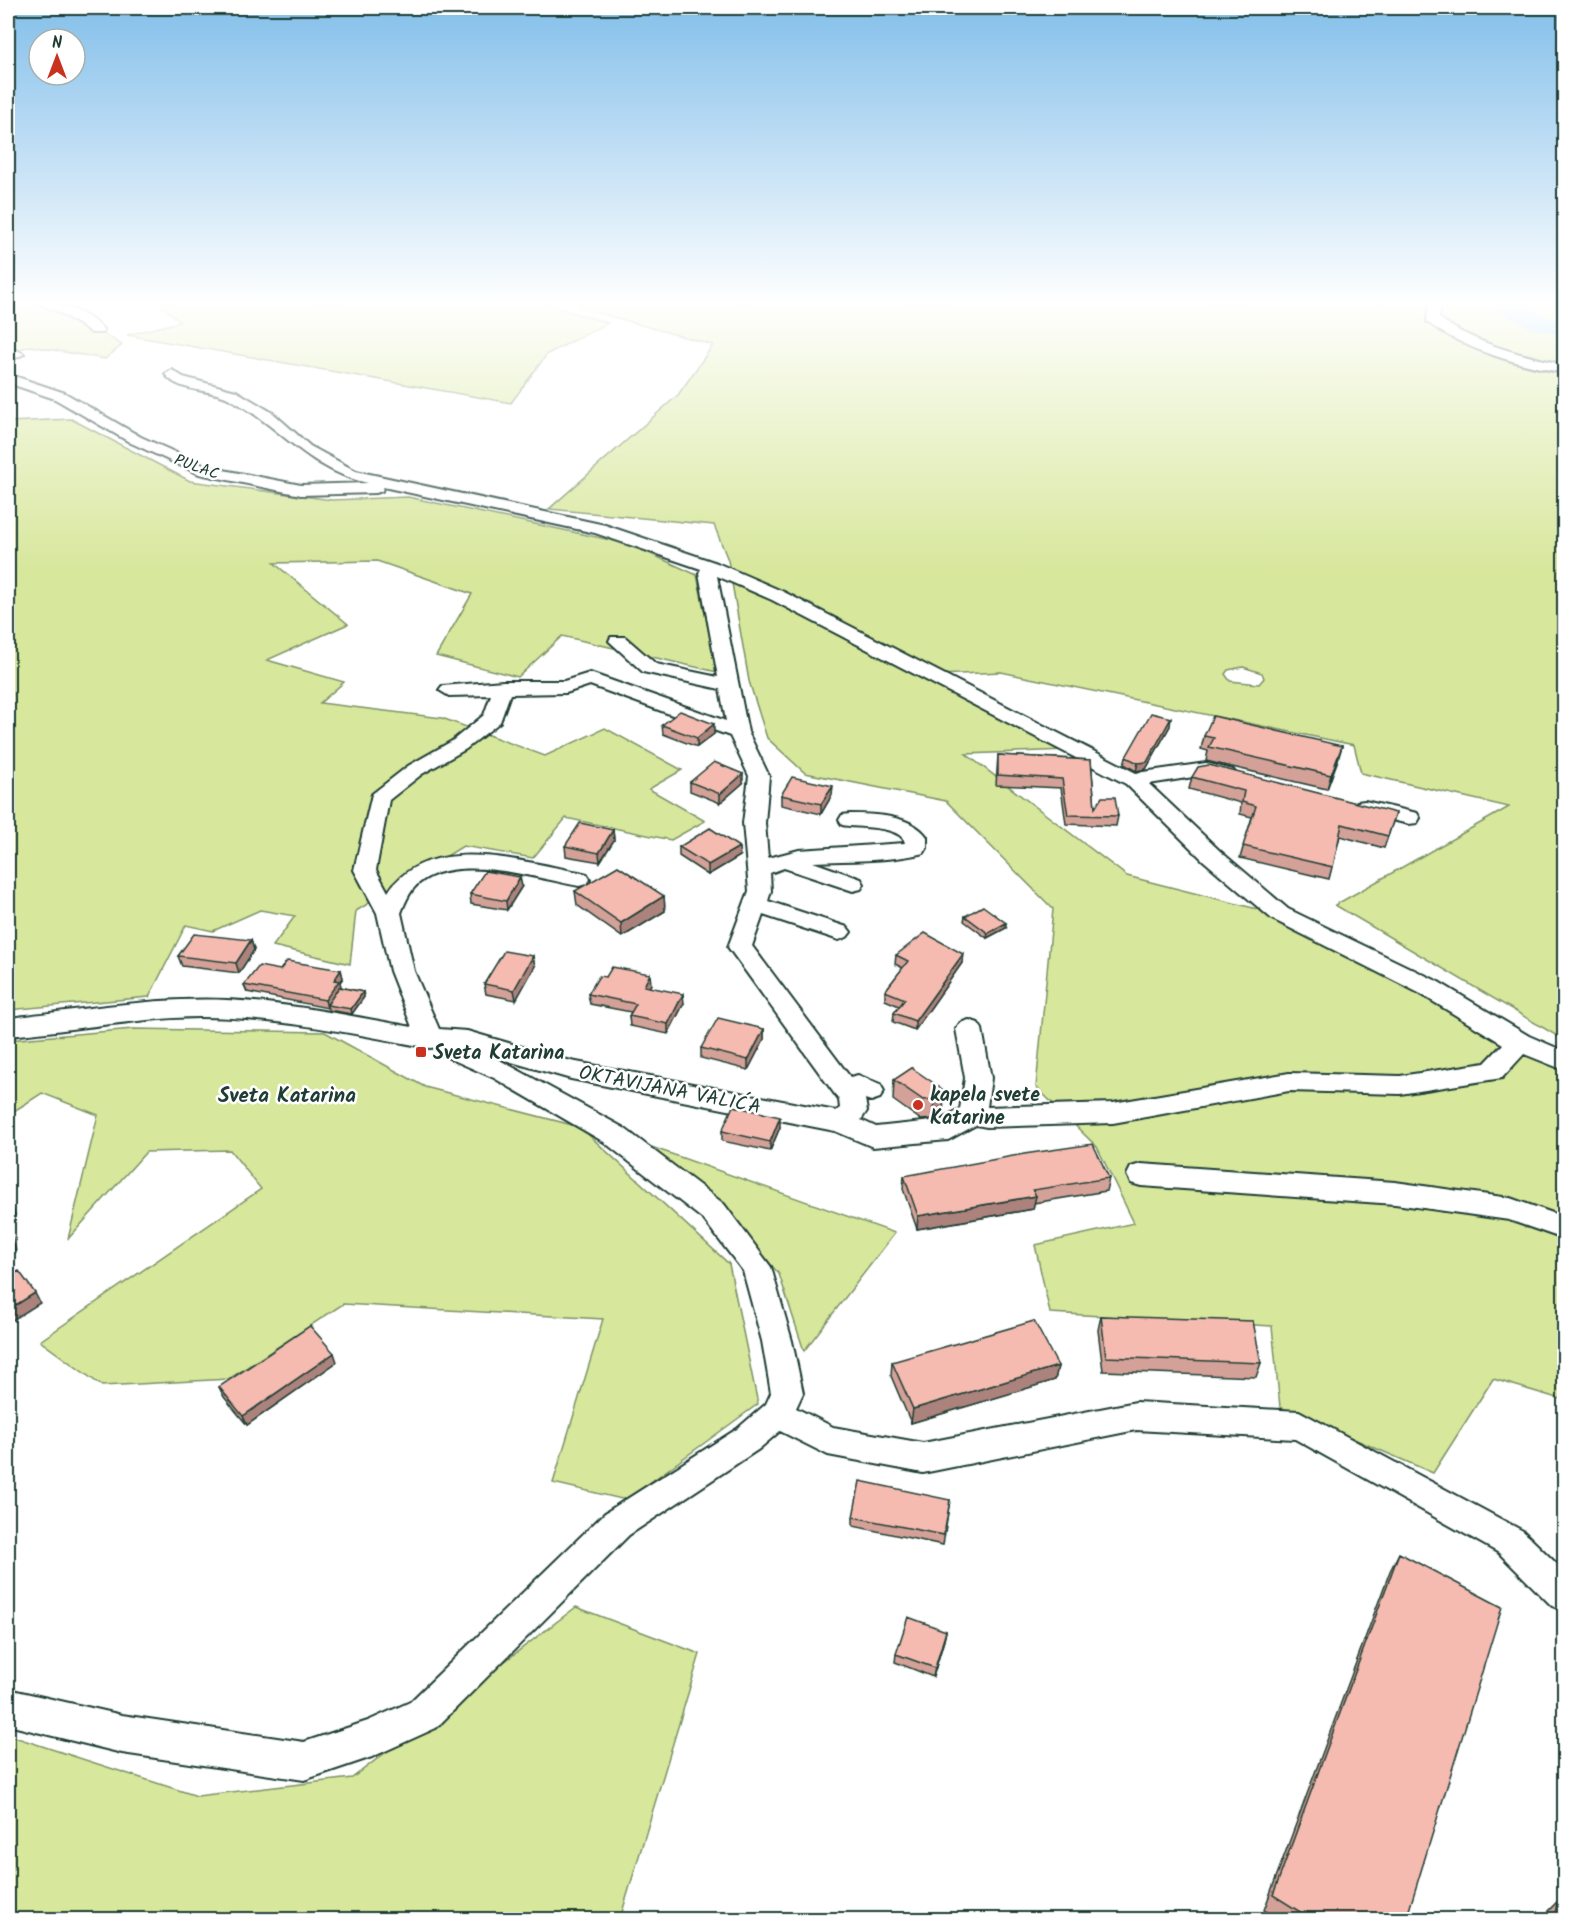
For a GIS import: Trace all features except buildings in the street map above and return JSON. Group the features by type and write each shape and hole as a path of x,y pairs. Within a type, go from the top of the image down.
{"street":[{"name":"PULAC","path":"51,393 136,440 204,471 301,490 403,486"},
{"path":"227,393 268,416 305,449 351,475 599,529 711,567 778,596 1133,780 1212,856 1280,914 1428,987 1520,1042 1564,1061"},
{"path":"711,567 708,573 738,732 759,776 754,823 760,891 740,947 852,1098 854,1111 841,1122"},
{"path":"618,641 650,668 729,685"},
{"path":"449,690 566,687 590,679 738,732"},
{"path":"8,1707 122,1734 304,1761 372,1738 423,1715 617,1524 748,1440 778,1414 787,1393 777,1341 756,1267 714,1212 614,1135 503,1071 430,1039 402,970 389,913 365,870 379,798 415,770 459,746 493,718 503,687"},
{"path":"1133,780 1206,770 1251,780"},
{"path":"1342,801 1409,818"},
{"path":"758,869 785,860 824,854 892,853 916,848 916,837 905,828 882,822 850,820"},
{"path":"785,860 853,884"},
{"path":"389,913 408,881 435,867 466,862 507,865 579,879"},
{"path":"755,905 839,932"},
{"name":"OKTAVIJANA VALIĆA","path":"8,1027 140,1012 225,1009 278,1012 430,1039 451,1037 467,1040 572,1070 841,1122 873,1137 948,1130 972,1113"},
{"path":"969,1029 978,1078 972,1113 987,1117 1113,1113 1289,1082 1400,1085 1493,1071 1520,1042"},
{"path":"845,1088 858,1084 871,1091"},
{"path":"1141,1175 1395,1193 1510,1209 1564,1228"},
{"path":"778,1414 828,1442 923,1458 1136,1416 1299,1425 1511,1542 1564,1594"}],"green space":[{"path":"454,393 518,393 511,403"},
{"path":"679,393 1564,393 1564,1040 1335,905 1509,807 1361,773 1354,745 1001,672 939,675 1093,749 966,754 1127,876 1313,923 1564,1072 1564,1400 1493,1379 1433,1473 1280,1407 1272,1326 1050,1313 1035,1245 1134,1223 1097,1147 1036,1087 1053,909 946,801 805,773 767,738 749,681 728,560 714,525 549,509","holes":["1243,667 1262,673 1264,678 1259,684 1230,681 1225,674 1228,670"]},
{"path":"71,419 190,481 332,500 408,497 629,544 697,575 717,672 562,636 518,677 436,656 472,594 377,561 274,563 348,624 267,660 344,682 320,703 442,718 545,756 605,728 682,770 649,789 705,821 671,840 566,818 533,858 463,846 356,911 350,964 273,946 295,916 260,910 213,931 186,925 149,997 8,1010 8,422"},
{"path":"133,1029 325,1032 425,1087 580,1127 729,1264 758,1404 626,1500 553,1483 603,1319 343,1304 229,1379 102,1386 40,1341 261,1189 230,1150 146,1152 68,1239 98,1115 42,1093 8,1115 8,1040"},
{"path":"629,1139 895,1233 804,1351 779,1274 719,1204"},
{"path":"576,1607 700,1654 620,1919 8,1919 8,1735 197,1796 352,1778"}],"place":[{"name":"Sveta Katarina","path":"421,1052"},
{"name":"kapela svete Katarine","path":"918,1105"}],"district":[{"name":"Sveta Katarina","path":"287,1095"}]}
